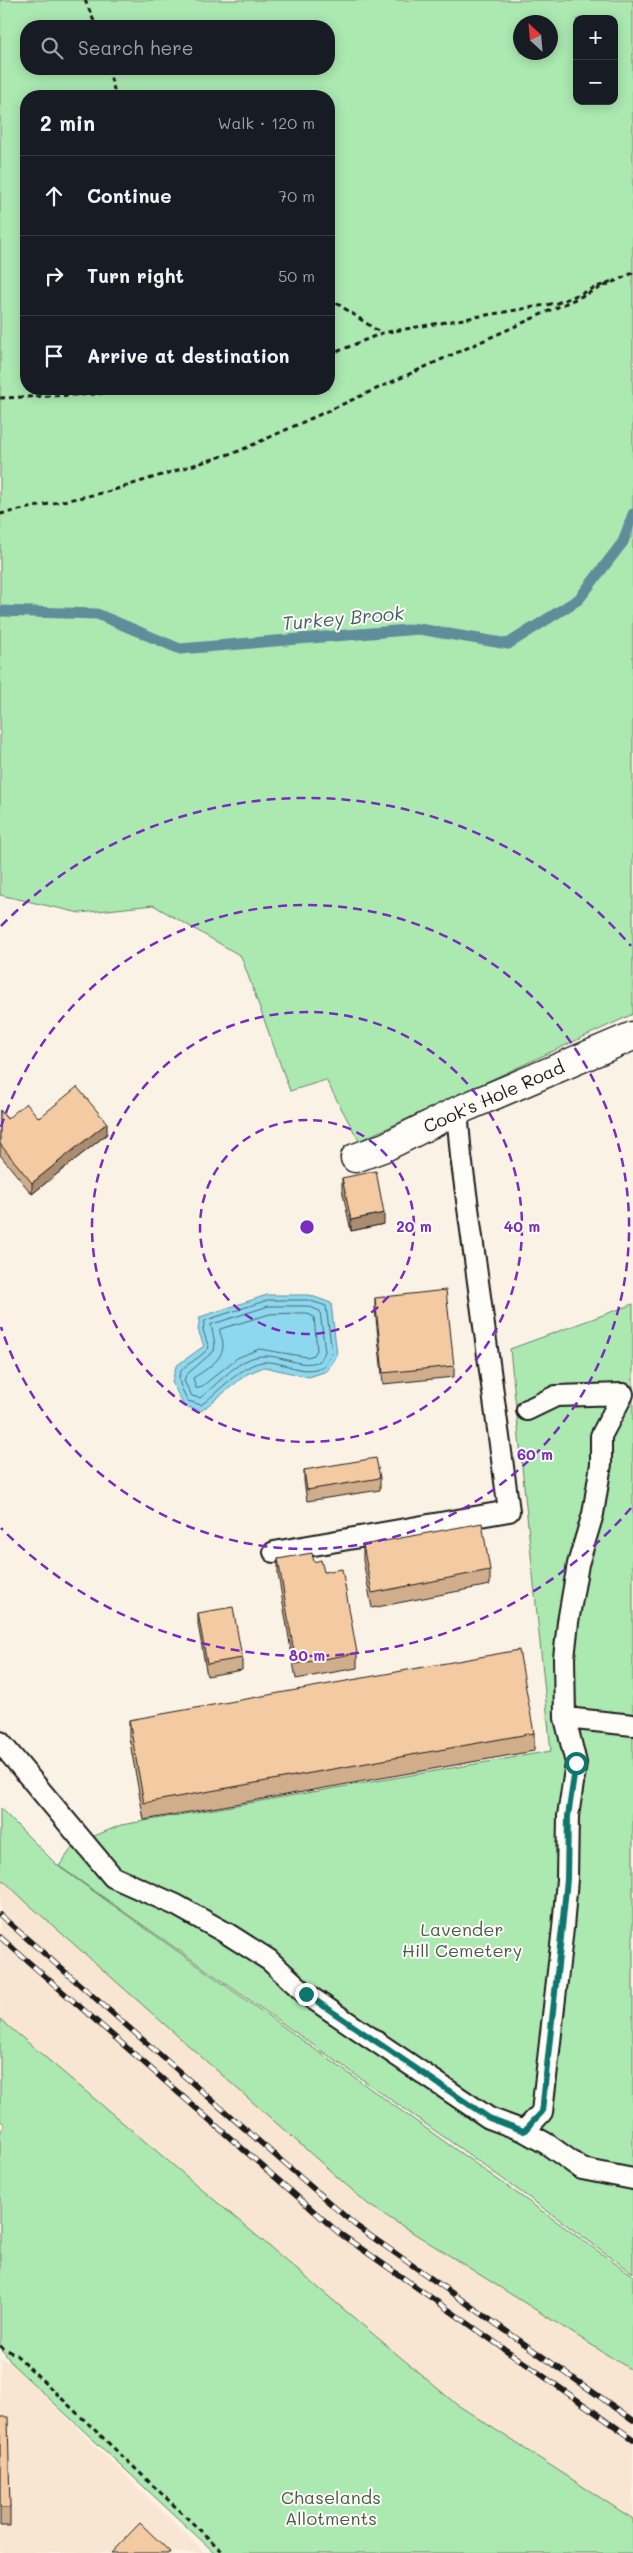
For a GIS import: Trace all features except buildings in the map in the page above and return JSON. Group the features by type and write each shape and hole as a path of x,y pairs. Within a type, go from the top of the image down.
{"street":[{"name":"Cook's Hole Road","path":"355,1158 385,1147 457,1111 633,1036"}],"lane":[{"path":"274,1552 509,1511 461,1156 457,1111"},
{"path":"527,1410 556,1396 628,1391"},
{"path":"524,2131 542,2112 567,1879 568,1816 576,1763 564,1718 564,1658 571,1603 578,1564 593,1514 601,1464 601,1436 628,1391"},
{"path":"564,1718 633,1726"},
{"path":"0,1742 113,1877 176,1905 228,1934 268,1960 306,1994 441,2088 489,2118 524,2131 547,2144 582,2169 633,2179"}],"path":[{"path":"85,0 93,20"},
{"path":"110,75 114,90"},
{"path":"335,353 382,333 557,302 633,273"},
{"path":"0,514 107,492 239,451 633,273"},
{"path":"335,302 382,333"},
{"path":"0,398 73,395"},
{"path":"0,2346 16,2355 224,2553"}],"shaded area":[{"path":"0,1877 369,2205 633,2371 633,2519 456,2404 0,2019"},
{"path":"0,2358 12,2364 205,2553 0,2553"}],"green space":[{"path":"0,0 633,0 633,1014 359,1141 326,1080 290,1091 241,956 153,905 80,913 0,895"},
{"name":"Lavender Hill Cemetery","path":"633,1304 633,2273 478,2161 59,1866 75,1844 121,1825 551,1751 510,1349"},
{"path":"0,1808 58,1866 633,2276 633,2371 369,2205 25,1901 0,1877"},
{"name":"Chaselands Allotments","path":"0,2019 456,2404 633,2519 633,2553 215,2553 12,2364 0,2346 0,2133 5,2125 0,2120"}],"water":[{"path":"267,1295 309,1295 331,1303 337,1355 327,1371 309,1377 264,1367 247,1374 201,1411 184,1406 172,1382 176,1366 204,1346 198,1330 200,1317"}],"waterway":[{"name":"Turkey Brook","path":"0,611 97,614 180,649 419,629 508,644 579,599 623,542 633,514"}],"railway":[{"path":"0,1915 355,2225 633,2420"},
{"path":"0,1937 339,2233 633,2439"}],"route":[{"path":"306,1994 441,2088 489,2118 524,2131 542,2112 567,1879 568,1816 576,1763"}]}
